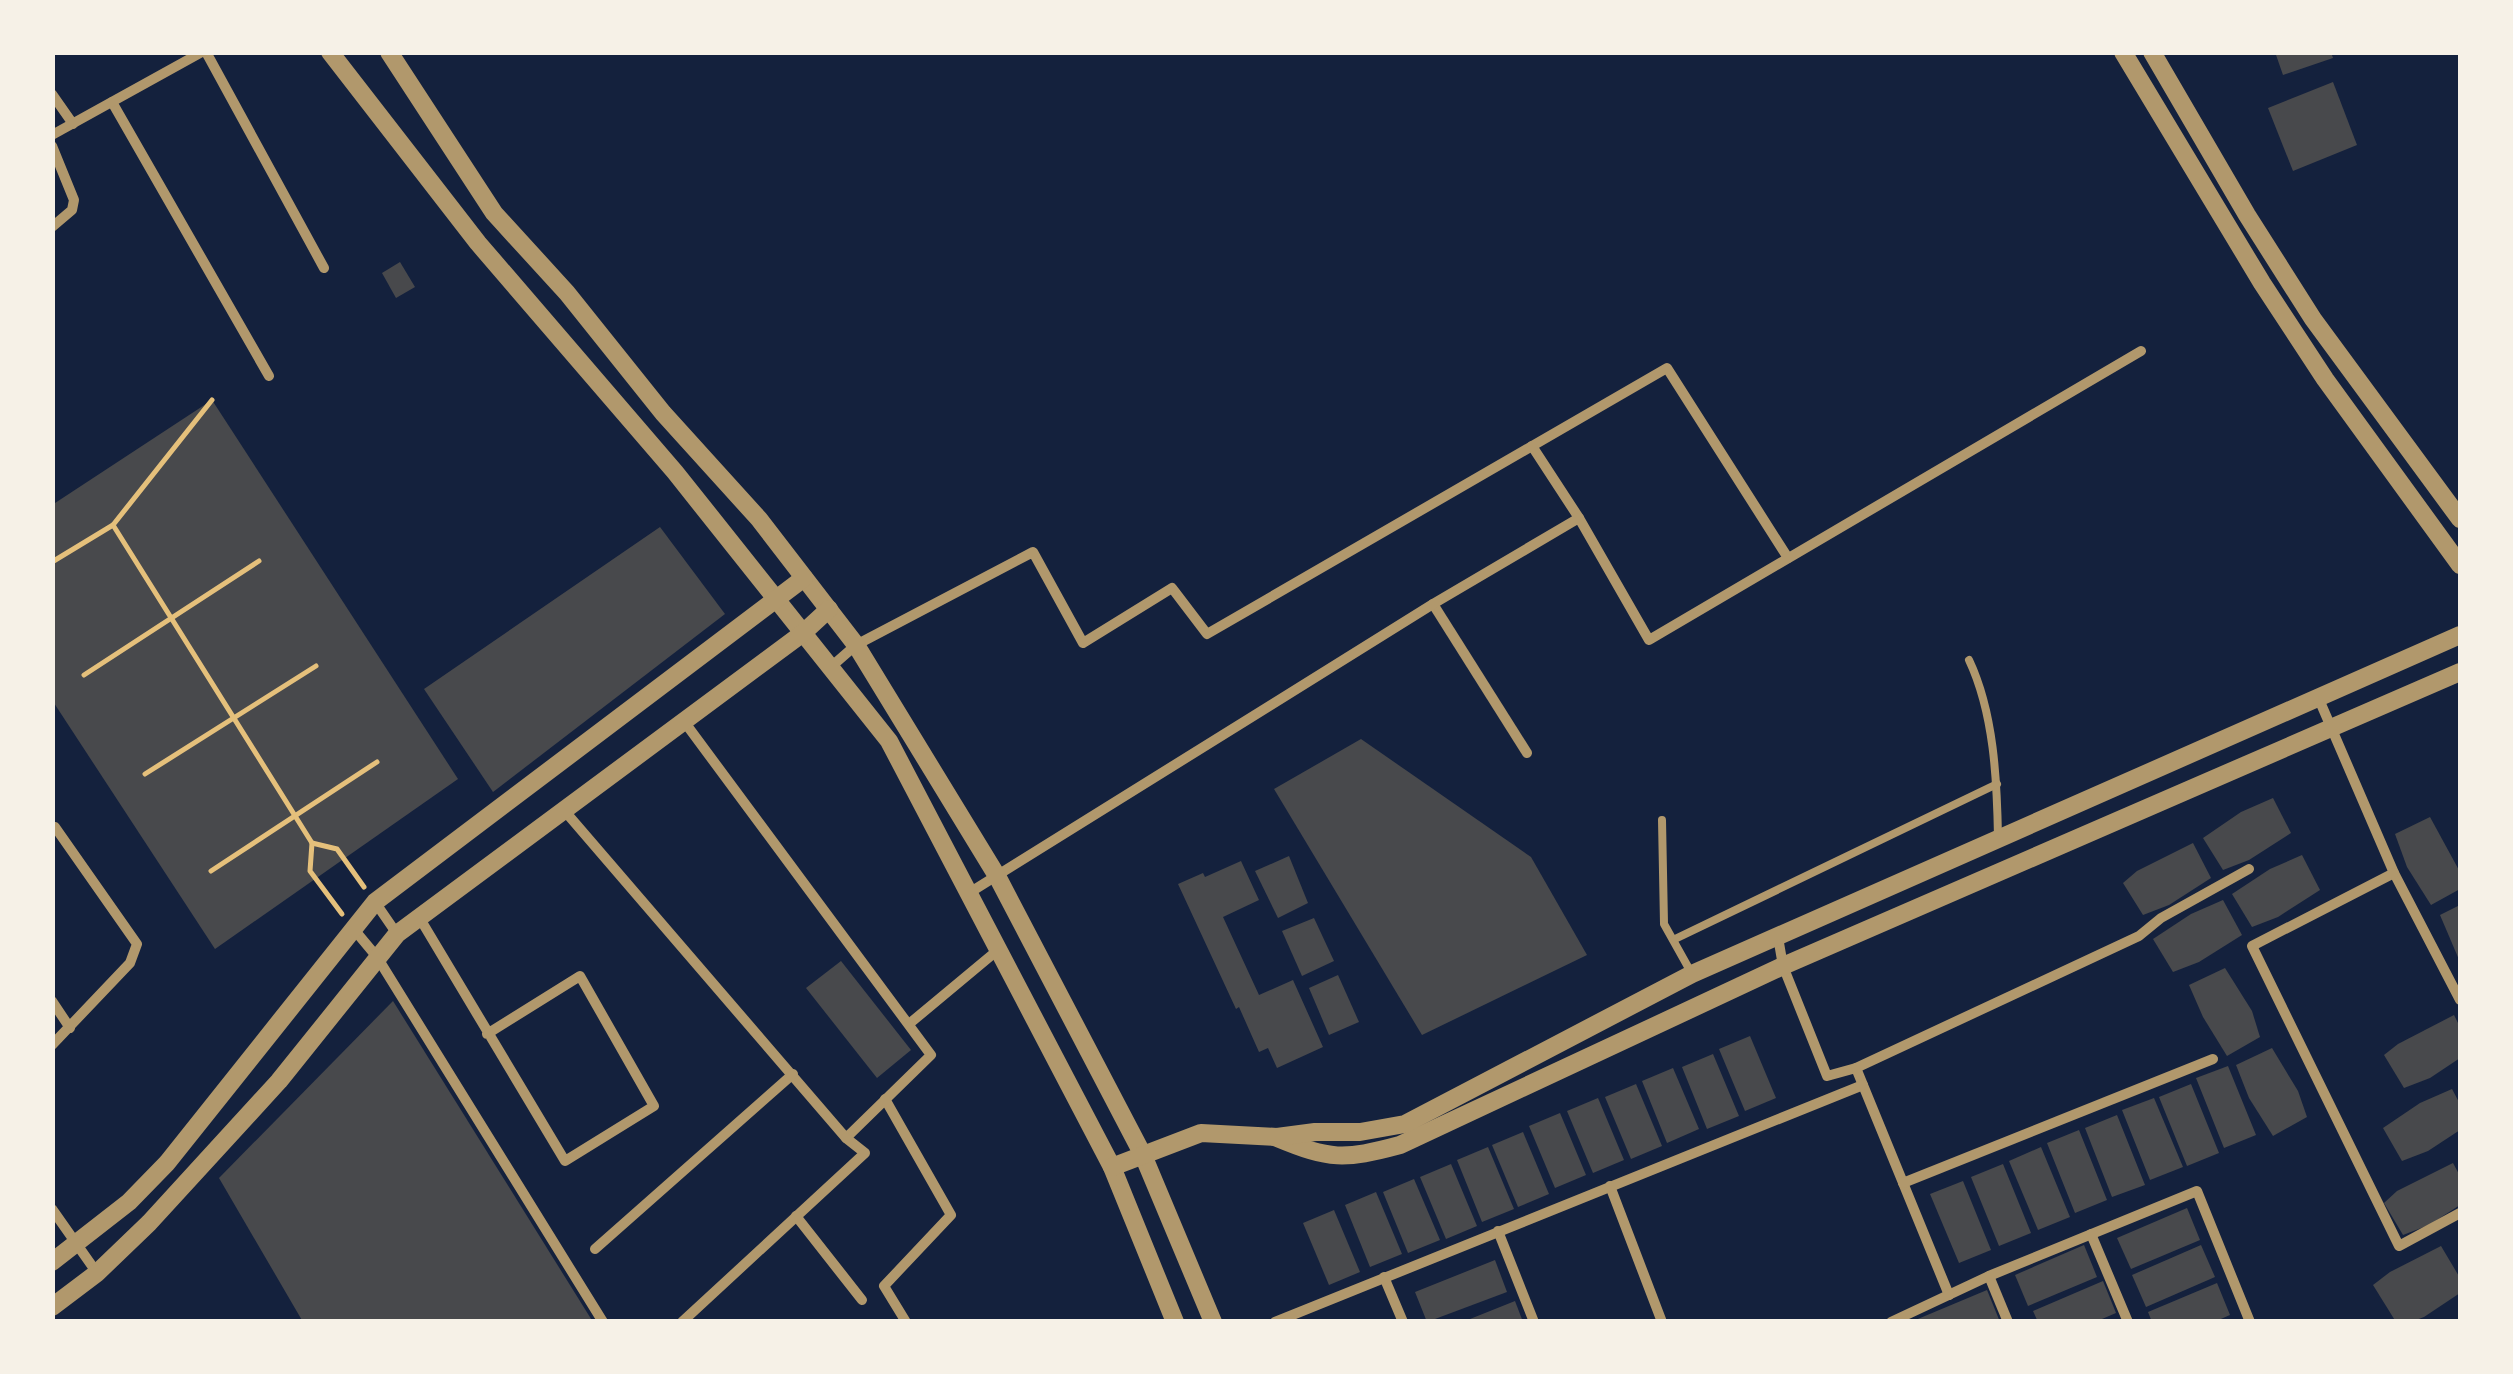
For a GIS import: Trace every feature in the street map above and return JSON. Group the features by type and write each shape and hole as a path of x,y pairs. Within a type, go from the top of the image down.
{"street":[{"path":"52,135 204,52 324,268"},
{"path":"330,52 478,243 675,472 889,741 1112,1167 1175,1322"},
{"path":"389,52 494,213 567,292 663,413 758,519 856,644 997,876 1143,1155 1213,1322"},
{"path":"2123,52 2262,283 2325,379 2460,564"},
{"path":"2152,52 2313,319 2460,519"},
{"path":"52,94 72,124"},
{"path":"112,102 269,376"},
{"path":"52,146 74,200 72,210 52,227"},
{"path":"1532,446 1580,518 1649,640 2142,351"},
{"path":"832,666 856,644 1033,552 1083,643 1172,588 1207,634 1667,368 1788,558"},
{"path":"969,893 1433,604 1580,518"},
{"path":"52,1262 129,1202 167,1162 375,902 804,578"},
{"path":"1433,604 1527,753"},
{"path":"52,1307 97,1272 149,1223 279,1082 397,934 829,609"},
{"path":"1112,1167 1200,1133 1277,1138 1315,1132 1360,1132 1405,1124 1692,974 2460,635"},
{"path":"1277,1138 1317,1154 1342,1156 1400,1145 1783,966 2460,672"},
{"path":"2318,697 2394,873 2460,1000"},
{"path":"682,719 931,1055 846,1138"},
{"path":"563,809 846,1138 864,1152 682,1322"},
{"path":"52,1045 130,963 137,944 55,827"},
{"path":"1778,937 1783,966 1827,1076 1856,1068 2139,936 2161,918 2249,869"},
{"path":"2394,873 2252,946 2399,1246 2460,1214"},
{"path":"375,902 397,934"},
{"path":"418,916 486,1034 566,1161 654,1106 580,976 486,1034"},
{"path":"352,927 377,957 603,1322"},
{"path":"909,1024 998,949"},
{"path":"52,1000 70,1028"},
{"path":"1903,1184 2213,1058"},
{"path":"1856,1068 1949,1295"},
{"path":"595,1249 794,1074"},
{"path":"1275,1322 1863,1086"},
{"path":"885,1100 951,1216 884,1286 906,1322"},
{"path":"1610,1186 1662,1322"},
{"path":"1894,1321 1989,1276 2196,1191 2250,1322"},
{"path":"52,1209 97,1272"},
{"path":"796,1216 862,1300"},
{"path":"1498,1231 1534,1322"},
{"path":"2091,1234 2128,1322"},
{"path":"1989,1276 2008,1322"},
{"path":"1384,1277 1403,1322"}],"lane":[{"path":"1969,660 1982,696 1997,784 1998,841"},
{"path":"1675,939 1997,784"},
{"path":"1662,820 1664,924 1692,974"}],"path":[{"path":"52,562 113,525 212,400"},
{"path":"113,525 296,817 312,844 310,872 352,927"},
{"path":"84,675 260,561"},
{"path":"144,774 316,666"},
{"path":"210,872 377,762"},
{"path":"312,844 337,849 375,902"}],"building":[{"path":"2275,52 2331,52 2333,58 2283,75"},
{"path":"2333,82 2357,145 2293,171 2268,108"},
{"path":"400,262 415,287 396,298 382,273"},
{"path":"212,400 458,779 215,949 52,700 52,505"},
{"path":"660,527 725,614 493,792 424,689"},
{"path":"1361,739 1531,857 1587,955 1422,1035 1274,789"},
{"path":"2273,798 2291,833 2249,860 2223,870 2203,838 2241,812"},
{"path":"2430,817 2460,872 2460,889 2431,905 2407,867 2395,834"},
{"path":"2193,843 2211,878 2169,905 2143,915 2123,883 2137,871"},
{"path":"2302,855 2320,890 2278,917 2252,927 2232,894 2270,869"},
{"path":"1289,856 1308,903 1278,918 1255,871"},
{"path":"1241,861 1259,900 1223,917 1259,995 1293,980 1323,1047 1277,1068 1268,1048 1259,1052 1178,884"},
{"path":"2223,900 2242,935 2199,962 2173,972 2153,939 2191,914"},
{"path":"2460,905 2460,962 2440,915"},
{"path":"1314,918 1334,961 1302,976 1282,931"},
{"path":"841,961 911,1050 877,1078 806,988"},
{"path":"2225,968 2252,1011 2260,1037 2227,1056 2189,985"},
{"path":"1338,975 1359,1022 1329,1035 1309,988"},
{"path":"393,1001 593,1322 303,1322 219,1178"},
{"path":"2454,1015 2460,1027 2460,1058 2430,1078 2404,1088 2384,1055"},
{"path":"1750,1036 1776,1098 1745,1111 1719,1049"},
{"path":"2272,1048 2298,1091 2307,1117 2273,1136 2249,1098 2236,1065"},
{"path":"1713,1054 1739,1116 1707,1129 1682,1067"},
{"path":"2228,1066 2256,1135 2224,1148 2196,1078"},
{"path":"1673,1068 1699,1129 1667,1143 1642,1081"},
{"path":"1636,1084 1662,1146 1631,1159 1605,1097"},
{"path":"2191,1084 2219,1153 2187,1166 2159,1097"},
{"path":"2452,1089 2460,1104 2460,1130 2428,1151 2402,1161 2383,1128 2420,1103"},
{"path":"1598,1098 1624,1160 1593,1173 1567,1111"},
{"path":"2154,1098 2183,1167 2150,1180 2122,1110"},
{"path":"1560,1113 1586,1175 1555,1188 1529,1126"},
{"path":"2117,1115 2145,1185 2112,1197 2085,1128"},
{"path":"2079,1130 2107,1200 2075,1213 2047,1143"},
{"path":"1523,1132 1549,1194 1518,1207 1492,1145"},
{"path":"1488,1147 1514,1209 1482,1222 1457,1160"},
{"path":"2041,1147 2070,1217 2038,1230 2009,1161"},
{"path":"2453,1163 2460,1176 2460,1205 2429,1225 2403,1235 2384,1203 2397,1191"},
{"path":"1451,1164 1477,1226 1446,1239 1420,1177"},
{"path":"2003,1164 2031,1233 1999,1246 1971,1177"},
{"path":"1414,1179 1440,1240 1408,1253 1383,1192"},
{"path":"1963,1181 1991,1250 1959,1263 1930,1194"},
{"path":"1376,1192 1402,1254 1370,1267 1345,1205"},
{"path":"2187,1208 2200,1240 2131,1269 2117,1238"},
{"path":"1334,1210 1360,1272 1329,1285 1303,1223"},
{"path":"2084,1245 2097,1277 2028,1306 2015,1275"},
{"path":"2201,1245 2215,1277 2146,1307 2132,1275"},
{"path":"2441,1246 2460,1278 2460,1293 2424,1317 2396,1322 2373,1285"},
{"path":"1495,1260 1507,1292 1427,1322 1415,1292"},
{"path":"2103,1281 2116,1313 2095,1322 2038,1322 2033,1311"},
{"path":"2217,1283 2230,1315 2214,1322 2152,1322 2148,1312"},
{"path":"1987,1290 2000,1322 1913,1322 1913,1321"},
{"path":"1515,1301 1523,1322 1465,1322 1465,1321"}]}
